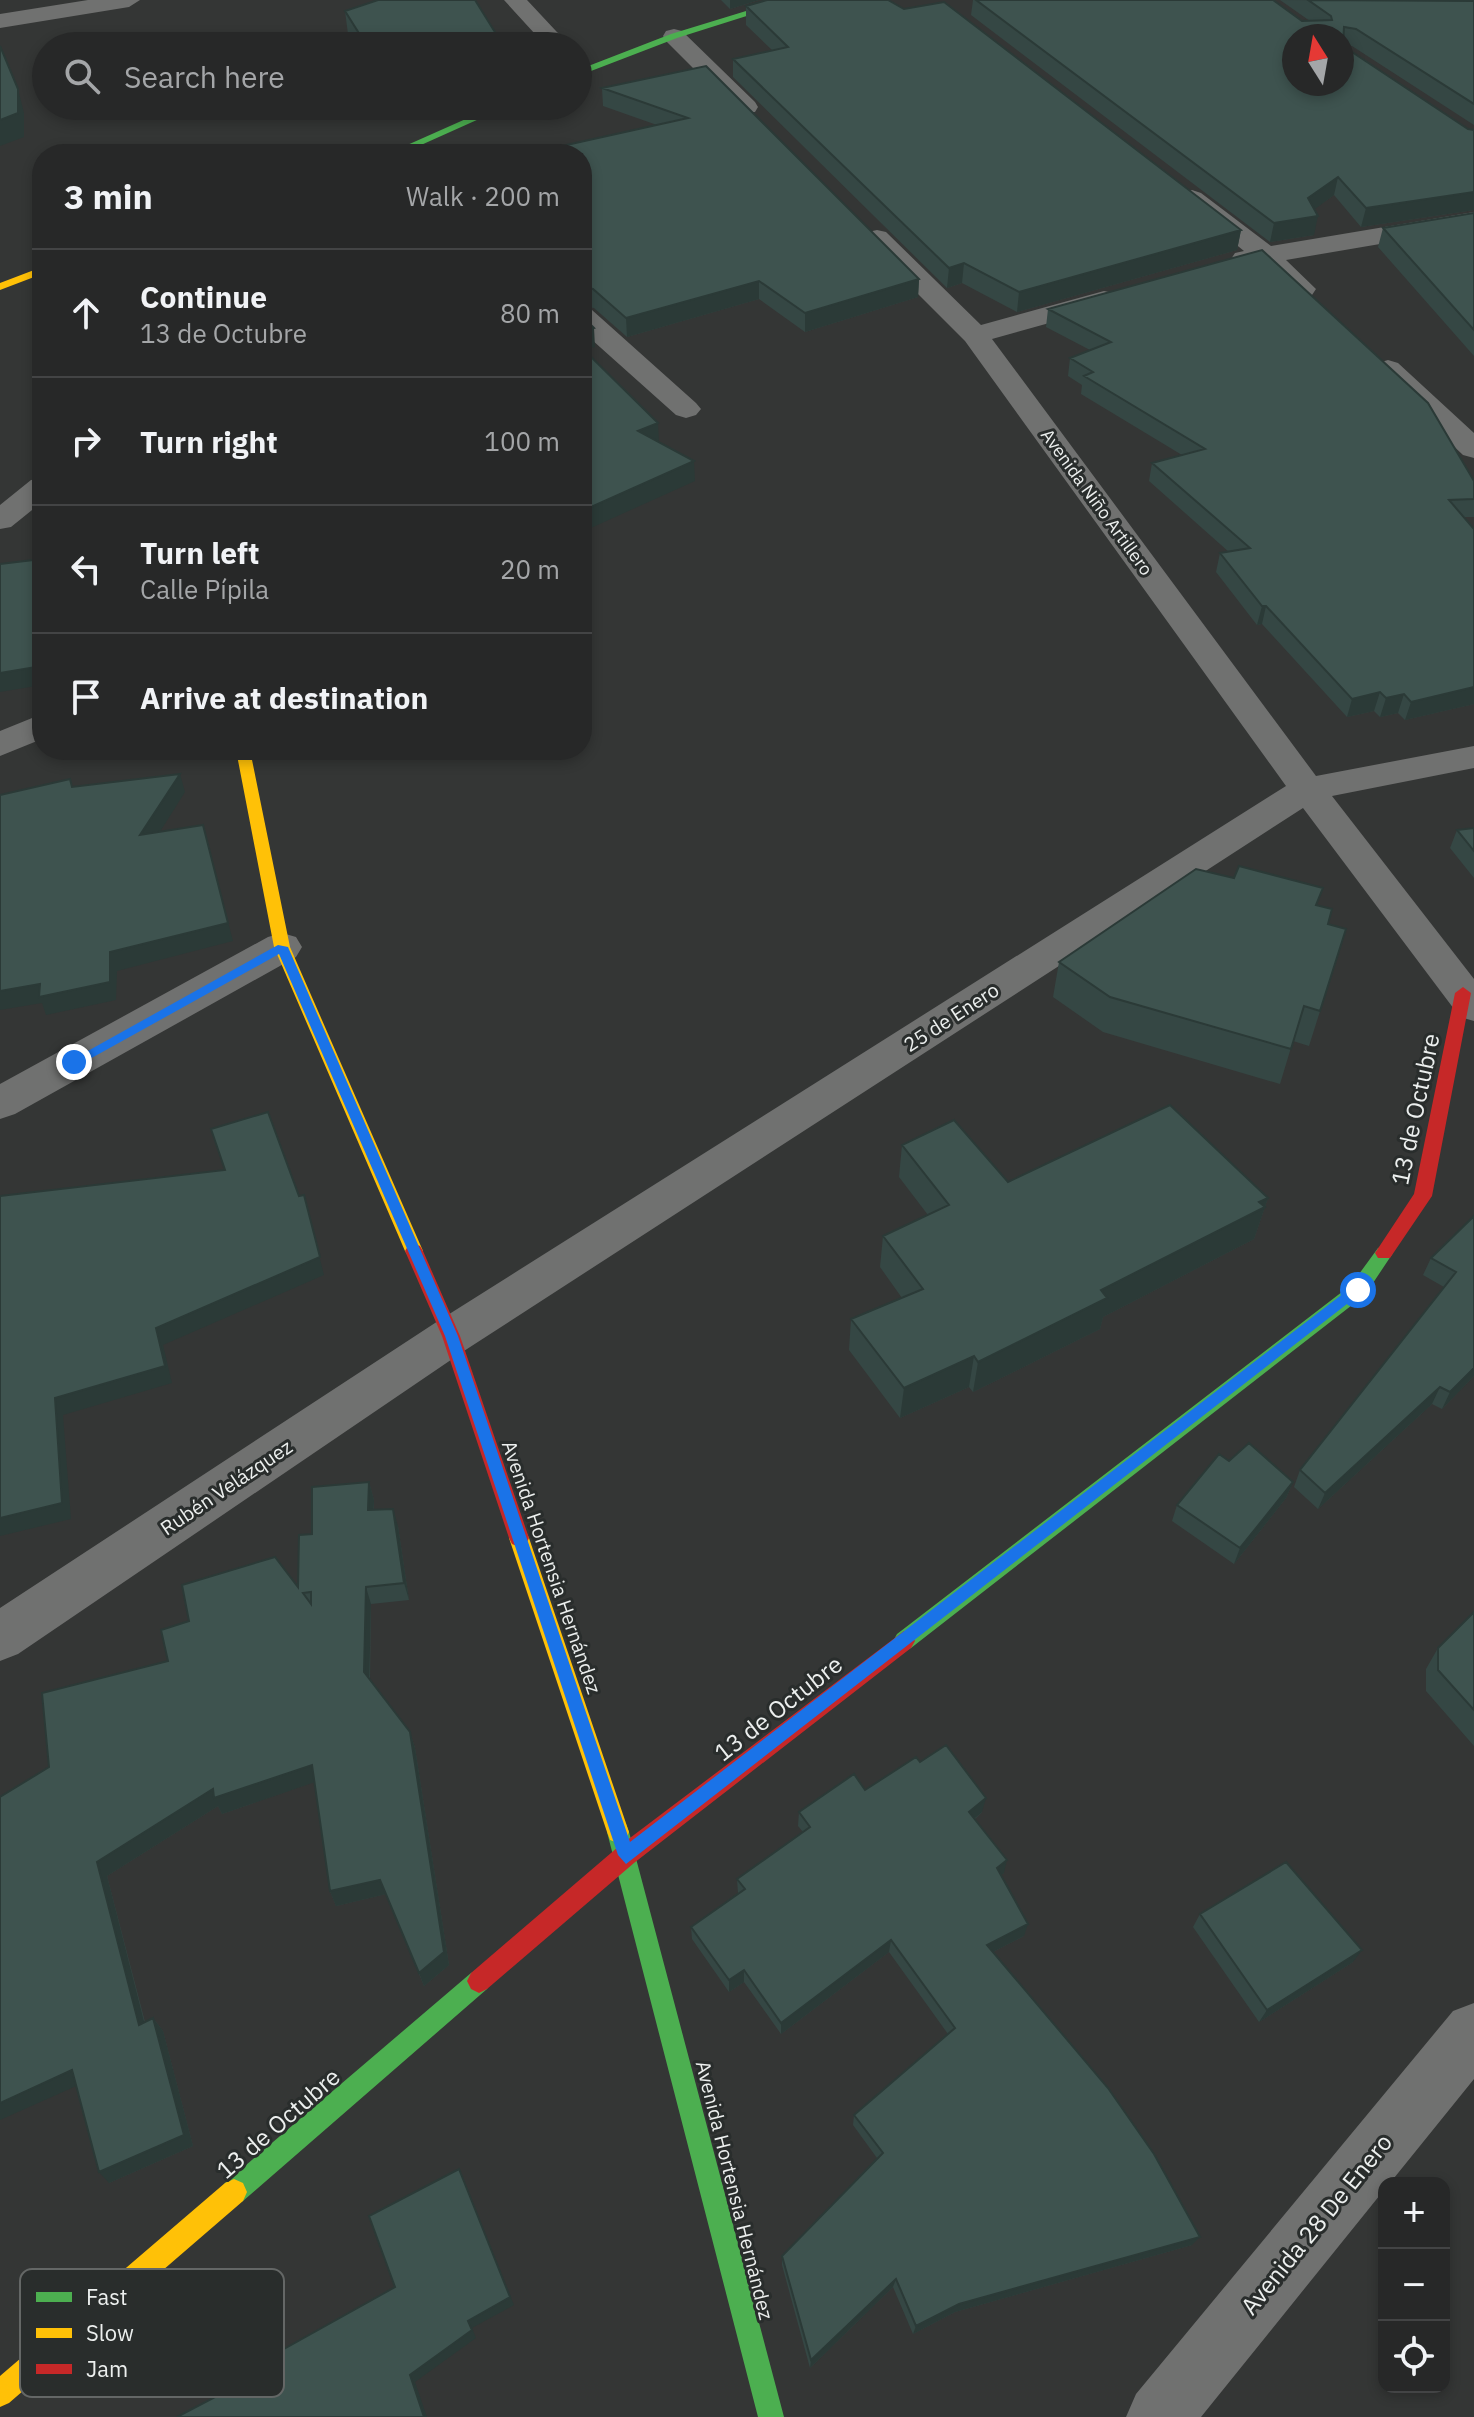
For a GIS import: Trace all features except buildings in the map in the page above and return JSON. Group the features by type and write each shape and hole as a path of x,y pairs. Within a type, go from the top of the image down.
{"street":[{"path":"0,21 52,6 129,0"},
{"path":"515,0 546,32"},
{"path":"592,66 674,36 792,0"},
{"path":"674,36 764,124"},
{"path":"418,144 472,120"},
{"path":"1166,178 1264,254 1322,308"},
{"name":"Avenida Niño Artillero","path":"853,213 975,335 1307,789 1469,1000"},
{"path":"1218,266 1264,254 1474,220"},
{"path":"0,287 32,274"},
{"path":"975,335 1127,292"},
{"path":"592,325 686,409"},
{"path":"1369,351 1474,449"},
{"path":"0,520 32,495"},
{"path":"0,745 32,730"},
{"name":"25 de Enero","path":"451,1336 1307,789 1474,757"},
{"name":"Avenida Hortensia Hernández","path":"245,760 282,947 451,1336 626,1855 771,2417"},
{"path":"0,1103 282,947"},
{"name":"13 de Octubre","path":"145,2269 626,1855 1358,1290 1423,1196 1469,1000"},
{"name":"Rubén Velázquez","path":"0,1637 451,1336"},
{"name":"Avenida 28 De Enero","path":"1159,2417 1474,2032"},
{"name":"13 de Octubre","path":"0,2394 20,2377"}],"traffic: fast":[{"path":"592,68 674,36 792,0"},
{"path":"415,144 471,120"},
{"path":"904,1641 1358,1290 1384,1253"},
{"path":"618,1832 771,2417"},
{"path":"234,2192 479,1981"}],"traffic: slow":[{"path":"0,287 32,274"},
{"path":"245,760 282,947 414,1251"},
{"path":"519,1538 618,1832"},
{"path":"145,2269 234,2192"},
{"path":"0,2394 20,2377"}],"traffic: jam":[{"path":"1384,1253 1423,1196 1463,993"},
{"path":"414,1251 451,1336 519,1538"},
{"path":"479,1981 626,1855 904,1641"}],"route":[{"path":"74,1062 282,947 451,1336 626,1855 1358,1290"}]}
